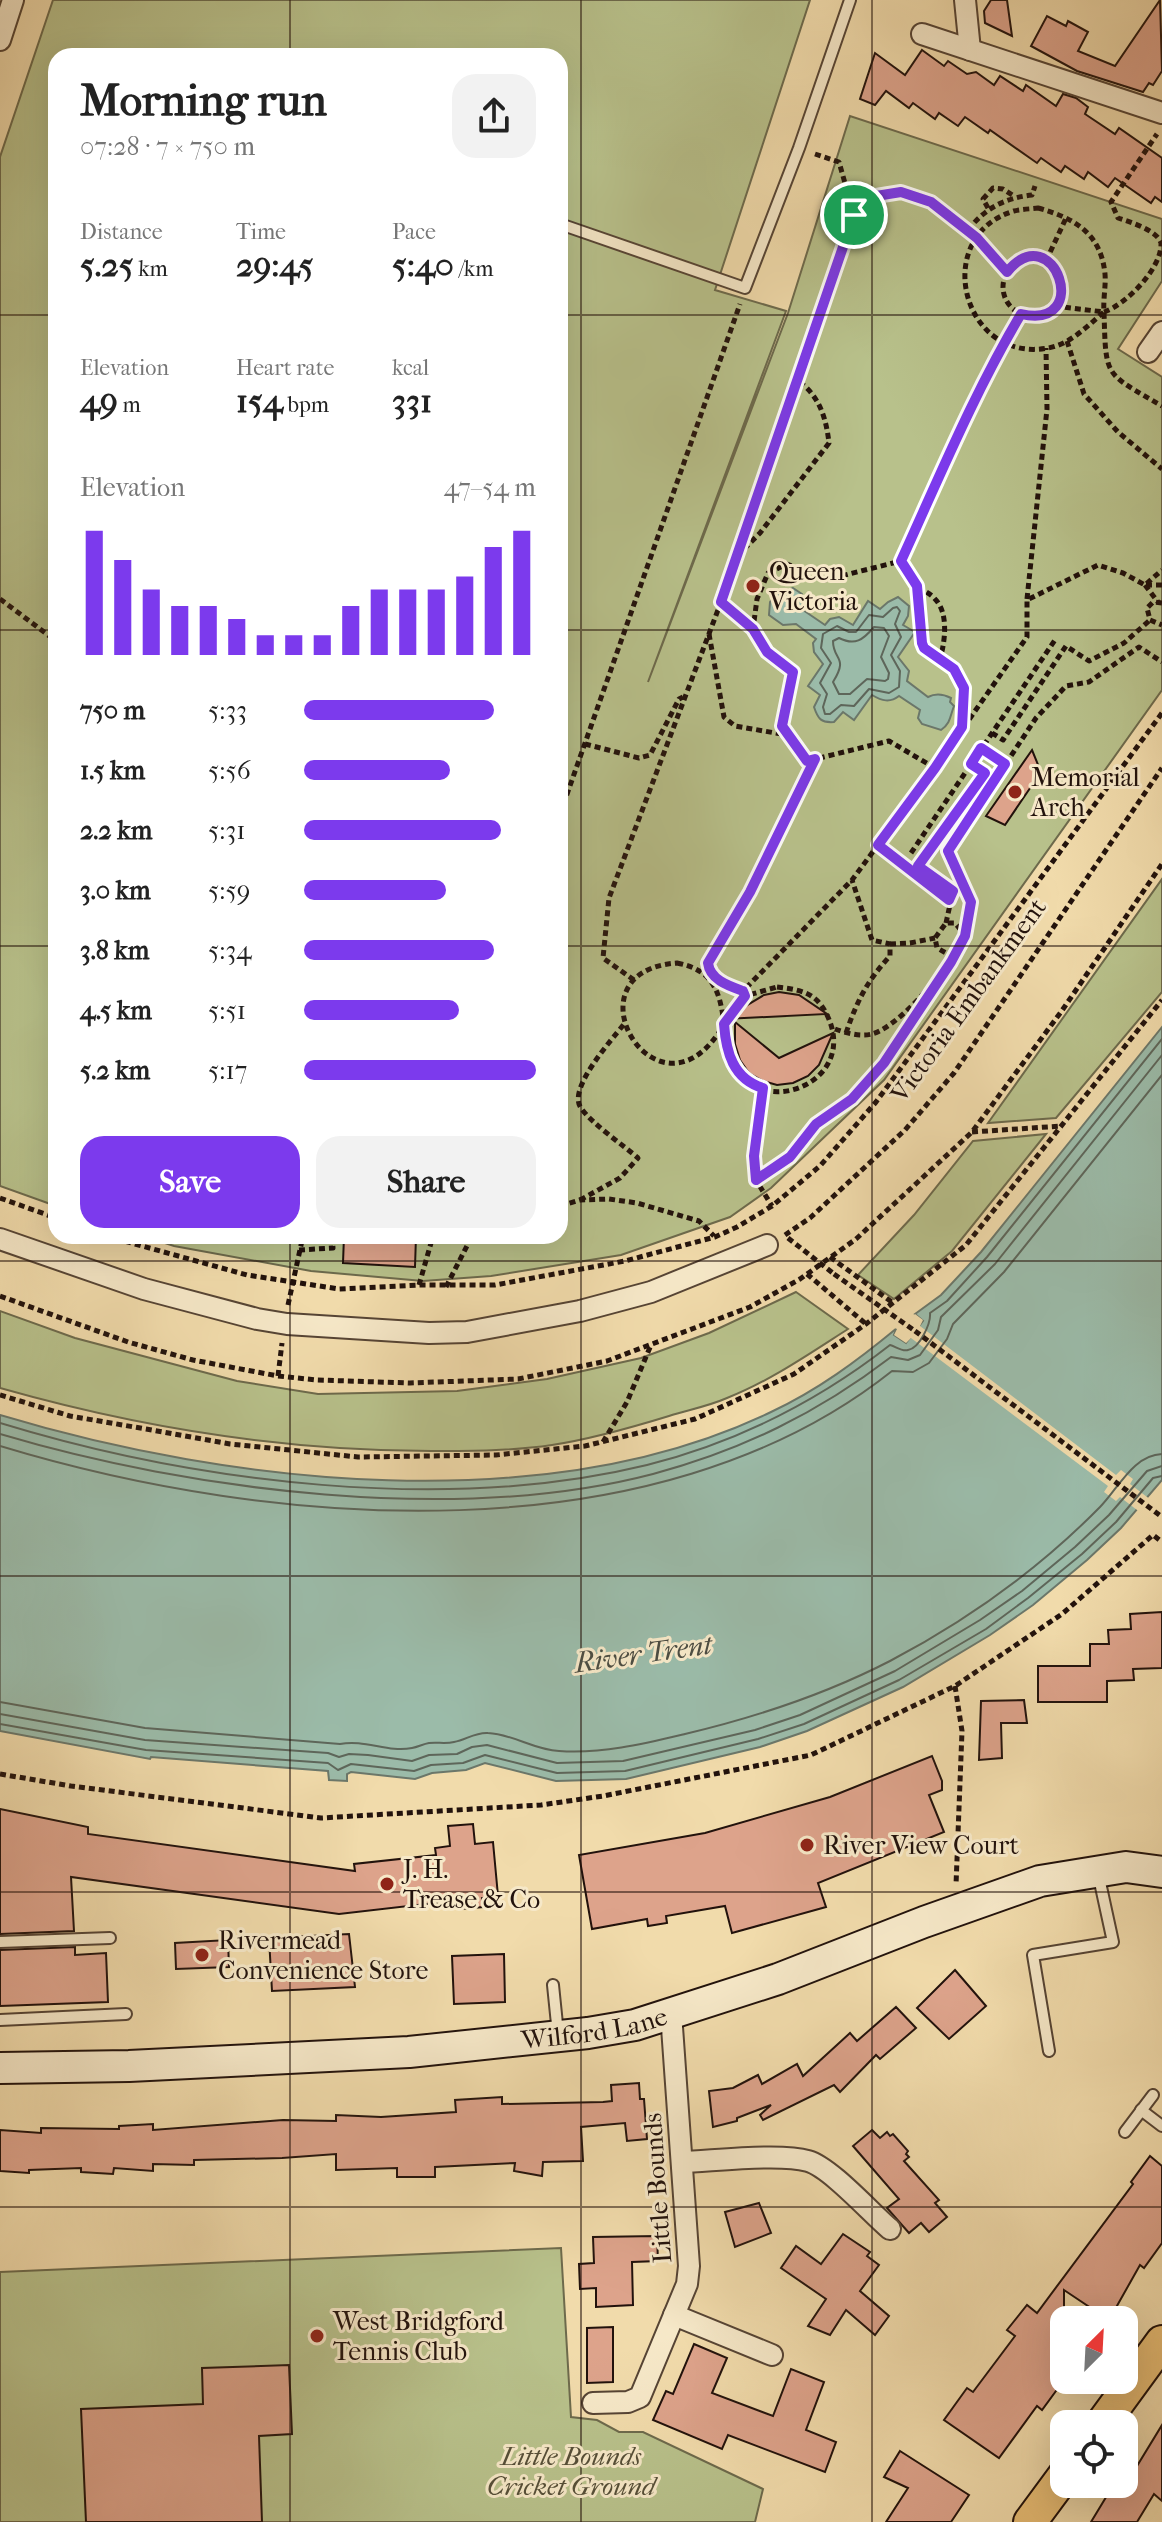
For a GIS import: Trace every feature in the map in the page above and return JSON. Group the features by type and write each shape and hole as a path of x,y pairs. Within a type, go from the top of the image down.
{"main road":[{"name":"Wilford Lane","path":"0,2068 129,2066 409,2052 635,2025 778,1979 1040,1881 1126,1867 1162,1872"},
{"path":"1112,2410 1162,2342"},
{"path":"1030,2522 1050,2495"}],"street":[{"path":"0,40 13,0"},
{"path":"965,0 970,50"},
{"path":"922,34 1161,115"},
{"path":"1148,352 1162,332"},
{"path":"0,1239 144,1289 257,1319 287,1324 429,1333 480,1330 580,1311 651,1292 776,1240"},
{"name":"Little Bounds","path":"593,2403 628,2402 640,2397 687,2284 689,2266 671,2013"},
{"path":"682,2162 810,2161 827,2172 890,2229"},
{"path":"674,2315 772,2355"}],"lane":[{"path":"568,227 745,288 799,148 850,0"},
{"path":"1049,2051 1033,1955 1113,1942 1097,1871"},
{"path":"0,1942 110,1938"},
{"path":"553,1985 558,2036"},
{"path":"0,2020 126,2014"},
{"path":"1125,2132 1153,2095"},
{"path":"1141,2110 1162,2126"}],"path":[{"path":"1161,115 1111,202 1118,218 1156,235 1161,243 1161,255 1154,271 1136,293 1119,307 1104,312 1067,341 1046,348 1025,349 1004,342 984,328 970,308 964,284 966,259 977,238 992,222 1014,211 1038,208 1067,216 1087,231 1100,251 1105,275 1104,312 1105,360 1114,378 1162,406"},
{"path":"799,148 839,162 854,215"},
{"path":"968,230 988,208 1015,197 1032,195 1035,186"},
{"path":"988,208 983,199 993,188 1003,189 1015,197"},
{"path":"634,980 603,958 609,898 721,602 854,215 870,197 901,192 931,202 977,238 1007,272"},
{"path":"1046,261 1067,216"},
{"path":"1022,259 1046,261 1054,267 1062,286 1061,296 1055,306 1039,315 1021,314 1006,300 1003,290 1007,272 1022,259"},
{"path":"568,792 745,288"},
{"path":"1055,306 1104,312"},
{"path":"901,561 986,375 1021,314"},
{"path":"1067,341 1084,394 1118,432 1162,469"},
{"path":"815,759 750,892 708,963 709,970 722,983 744,994 777,987 796,989 819,1000 834,1029 829,1062 818,1077 795,1091 776,1092 752,1085 730,1060 724,1024 720,999 714,985 689,965 660,964 641,973 628,989 623,1009 624,1023 629,1037 640,1050 665,1062 681,1062 708,1047 724,1024 744,994 852,880 1027,637 1027,600 1047,409 1046,348"},
{"path":"736,556 760,533 829,443 826,421 817,400 808,387 797,380"},
{"path":"1153,460 1162,454"},
{"path":"901,561 917,586 938,601 945,622 940,659"},
{"path":"753,629 757,599 768,573 787,564 825,580 901,561"},
{"path":"1027,600 1098,565 1123,573 1145,585 1160,602"},
{"path":"1145,585 1162,570"},
{"path":"1145,585 1162,585"},
{"path":"917,586 922,643 954,669 964,688 962,727"},
{"path":"0,599 48,635"},
{"path":"721,602 753,629 767,652 793,672 782,726 807,761 889,741 935,768"},
{"path":"1150,620 1147,608 1153,602 1160,602"},
{"path":"1150,620 1162,625"},
{"path":"992,733 1003,740 1066,646 1089,661 1124,643 1150,620"},
{"path":"709,633 724,717 735,726 787,735"},
{"path":"911,853 1055,640"},
{"path":"756,1180 790,1157 816,1124 852,1099 884,1063 951,962 965,936 971,902 948,851 1036,718 1066,686 1089,682 1139,647 1161,658"},
{"path":"585,744 639,758 650,755 679,699 684,697"},
{"path":"135,1244 247,1275 339,1289 495,1285 625,1261 715,1237 772,1206 820,1166 876,1102 1162,713"},
{"path":"981,748 1005,764"},
{"path":"852,880 872,940 890,944 935,938 946,923 953,891 918,866 985,773 971,764"},
{"name":"Victoria Embankment","path":"776,1240 810,1218 905,1130 954,1073 1162,768"},
{"path":"878,845 949,900"},
{"path":"866,1324 807,1274 856,1239 972,1132 1061,1012 1162,864"},
{"path":"946,923 955,923 965,936"},
{"path":"935,938 937,948 955,954"},
{"path":"846,1033 857,1001 890,956 890,944"},
{"path":"835,1029 846,1033 871,1034 893,1023 951,962"},
{"path":"0,1395 70,1416 230,1444 358,1457 496,1455 585,1446 695,1419 794,1374 866,1324 966,1245 1162,1000"},
{"path":"568,1204 620,1178 638,1158 580,1107 576,1093 624,1023"},
{"path":"763,1088 754,1156 756,1180 772,1206"},
{"path":"972,1132 1063,1126"},
{"path":"0,1198 48,1215"},
{"path":"580,1200 609,1199 637,1203 682,1215 699,1221 715,1237"},
{"path":"776,1240 822,1265 927,1340 1162,1517"},
{"path":"299,1250 333,1248 333,1244"},
{"path":"419,1285 431,1244"},
{"path":"446,1287 469,1244"},
{"path":"830,1257 893,1303"},
{"path":"603,1442 627,1402 651,1344"},
{"path":"0,1774 321,1818 541,1805 603,1796 811,1755 955,1686 1062,1614 1153,1535 1162,1542"},
{"path":"955,1686 962,1731 955,1891"}],"green space":[{"path":"53,0 810,0 715,290 786,311 648,682 788,313 850,116 1162,219 1162,281 1118,349 1162,377 1162,690 884,1080 771,1188 730,1217 621,1255 491,1276 423,1281 311,1271 168,1244 568,1244 568,48 48,48 48,1203 0,1186 0,157"},
{"path":"1162,879 1162,992 1056,1118 988,1123"},
{"path":"1046,1134 952,1251 894,1299 858,1275 914,1215 973,1141"},
{"path":"796,1292 848,1329 774,1375 720,1401 611,1433 537,1447 476,1451 376,1450 267,1442 160,1426 0,1388 0,1311 75,1338 237,1381 318,1394 457,1391 547,1379 641,1358 709,1333"},
{"name":"West Bridgford Tennis Club","path":"561,2248 571,2417 597,2420 619,2432 643,2432 763,2489 755,2522 0,2522 0,2272"}],"water":[{"path":"793,588 802,594 803,610 825,625 830,619 839,617 853,625 868,601 880,609 898,597 909,606 903,625 915,632 898,657 909,671 907,681 928,697 940,694 951,698 954,706 947,725 941,730 922,724 918,718 920,710 899,696 886,700 872,695 854,720 843,712 834,722 821,719 814,707 820,695 808,686 823,664 814,652 816,639 796,624 783,625 769,615 770,602 776,593"},
{"name":"River Trent","path":"1162,1027 1162,1480 1121,1528 1087,1560 1033,1605 990,1635 903,1687 807,1731 760,1747 626,1779 556,1781 485,1763 466,1770 432,1773 415,1779 351,1772 347,1774 347,1781 329,1780 328,1771 150,1759 0,1731 0,1415 91,1439 187,1459 287,1473 388,1480 490,1479 589,1468 683,1446 771,1412 805,1394 837,1374 897,1328 894,1335 906,1343 923,1321 915,1314 941,1295 981,1252"}],"pier":[{"path":"915,1314 923,1320 920,1326 1116,1475 1121,1470 1133,1479 1130,1484 1151,1500 1141,1513 1120,1497 1116,1501 1104,1492 1108,1486 911,1338 906,1343 894,1335 897,1329 892,1327 898,1324 901,1328 899,1334 905,1338 918,1321 912,1317"}],"building":[{"path":"991,0 1007,0 1012,36 985,23 984,11"},
{"path":"1160,0 1162,71 1153,85 1149,83 1143,92 1077,71 1031,46 1047,16 1066,26 1068,21 1088,32 1078,51 1115,66"},
{"path":"922,50 944,66 948,61 967,74 976,72 994,85 1000,76 1023,91 1026,85 1056,106 1063,94 1076,98 1088,107 1085,114 1115,134 1119,128 1162,158 1162,202 1155,197 1151,203 1115,178 1108,187 1088,172 1084,179 1065,166 1061,172 1041,158 1037,163 990,130 988,133 965,117 958,126 939,113 935,119 913,103 909,108 886,91 875,105 860,99 875,53 905,75"},
{"name":"Memorial Arch","path":"1032,750 1041,772 1005,825 986,816"},
{"path":"779,992 799,995 827,1014 724,1019 764,995"},
{"path":"735,1022 779,1058 833,1033 819,1065 808,1076 793,1083 777,1085 749,1073 740,1060 735,1044"},
{"path":"344,1244 416,1244 415,1267 343,1263"},
{"path":"1162,1612 1162,1668 1133,1669 1134,1680 1107,1681 1107,1702 1038,1702 1038,1666 1090,1666 1090,1644 1109,1644 1108,1630 1131,1629 1130,1614"},
{"path":"1024,1700 1027,1723 1001,1723 1002,1758 979,1760 981,1701"},
{"name":"River View Court","path":"932,1756 942,1781 942,1790 929,1795 944,1832 818,1883 826,1907 732,1933 725,1906 666,1916 667,1923 648,1926 647,1919 592,1929 579,1855 705,1833 830,1797"},
{"path":"0,1809 88,1827 88,1834 355,1871 354,1864 436,1855 435,1848 450,1846 448,1826 473,1824 475,1844 493,1842 498,1896 482,1898 483,1907 461,1909 460,1900 339,1914 71,1877 74,1931 0,1934"},
{"path":"349,1934 355,1987 272,1991 269,1938"},
{"name":"Rivermead Convenience Store","path":"228,1940 229,1967 176,1969 175,1943"},
{"path":"75,1947 75,1955 106,1953 108,2002 0,2006 0,1950"},
{"path":"504,1954 505,2002 454,2004 452,1956"},
{"path":"955,1970 986,2006 949,2039 917,2008"},
{"path":"896,2007 916,2028 880,2059 876,2055 840,2092 834,2085 763,2120 760,2115 771,2105 737,2118 737,2121 713,2127 709,2091 733,2088 758,2075 762,2084 797,2064 803,2076 850,2033 857,2041"},
{"path":"639,2083 640,2099 644,2099 647,2139 627,2141 625,2123 581,2127 583,2161 543,2162 542,2176 514,2171 515,2163 435,2167 435,2177 397,2177 397,2168 336,2170 336,2154 194,2160 194,2165 153,2164 153,2171 114,2168 113,2174 81,2172 81,2168 29,2170 29,2173 0,2171 0,2130 41,2133 41,2128 119,2129 119,2126 153,2124 153,2130 283,2120 336,2121 336,2115 381,2117 456,2112 455,2100 502,2097 502,2104 603,2102 612,2101 611,2085"},
{"path":"872,2130 880,2138 887,2132 890,2136 893,2134 908,2151 906,2154 909,2157 904,2161 939,2200 935,2203 947,2217 929,2232 921,2223 909,2233 887,2208 899,2199 853,2146"},
{"path":"1150,2156 1162,2166 1162,2243 1144,2268 1140,2265 1117,2306 1088,2306 1064,2290 1064,2306 1050,2306 1050,2394 1054,2394 1042,2410 1037,2406 999,2458 944,2420 967,2388 973,2392 1015,2336 1007,2330 1027,2305 1037,2313 1133,2184 1131,2182"},
{"path":"759,2203 771,2233 735,2247 725,2212"},
{"path":"843,2234 870,2252 867,2256 879,2265 860,2291 889,2316 875,2335 846,2310 830,2335 808,2326 826,2299 781,2268 796,2246 821,2264"},
{"path":"657,2236 658,2261 632,2262 633,2305 596,2307 596,2288 580,2289 579,2264 594,2263 593,2237"},
{"path":"613,2327 613,2382 587,2383 587,2328"},
{"path":"694,2344 727,2358 712,2393 773,2416 791,2369 824,2382 806,2430 836,2442 825,2472 728,2435 722,2449 653,2420 666,2391 673,2394"},
{"path":"289,2365 292,2434 259,2436 262,2522 86,2522 81,2409 203,2404 202,2368"},
{"path":"1162,2425 1162,2501 1154,2494 1137,2522 1091,2522 1106,2498 1138,2498 1138,2464"},
{"path":"900,2451 969,2495 951,2522 886,2522 908,2488 884,2477"}],"place":[{"name":"Queen Victoria","path":"753,586"},
{"name":"Memorial Arch","path":"1015,792"},
{"name":"River View Court","path":"807,1845"},
{"name":"J. H. Trease & Co","path":"387,1884"},
{"name":"Rivermead Convenience Store","path":"202,1955"},
{"name":"West Bridgford Tennis Club","path":"317,2336"}],"route":[{"path":"901,192 931,202 977,238 1007,272 1022,259 1046,261 1060,276 1061,296 1049,312 1029,316 1021,314 1004,342 901,561 917,586 924,648 954,669 964,688 962,727 878,845 949,900 953,891 918,866 985,773 971,764 981,748 1005,764 948,851 971,902 965,936 884,1063 852,1099 816,1124 790,1157 756,1180 753,1168 763,1088 752,1085 736,1070 725,1041 724,1024 745,996 743,991 722,983 709,970 708,963 750,892 815,759 807,761 782,726 793,672 767,652 753,629 721,602 854,215 870,197 901,192"}],"park label":[{"name":"Little Bounds Cricket Ground","path":"571,2471"}]}
